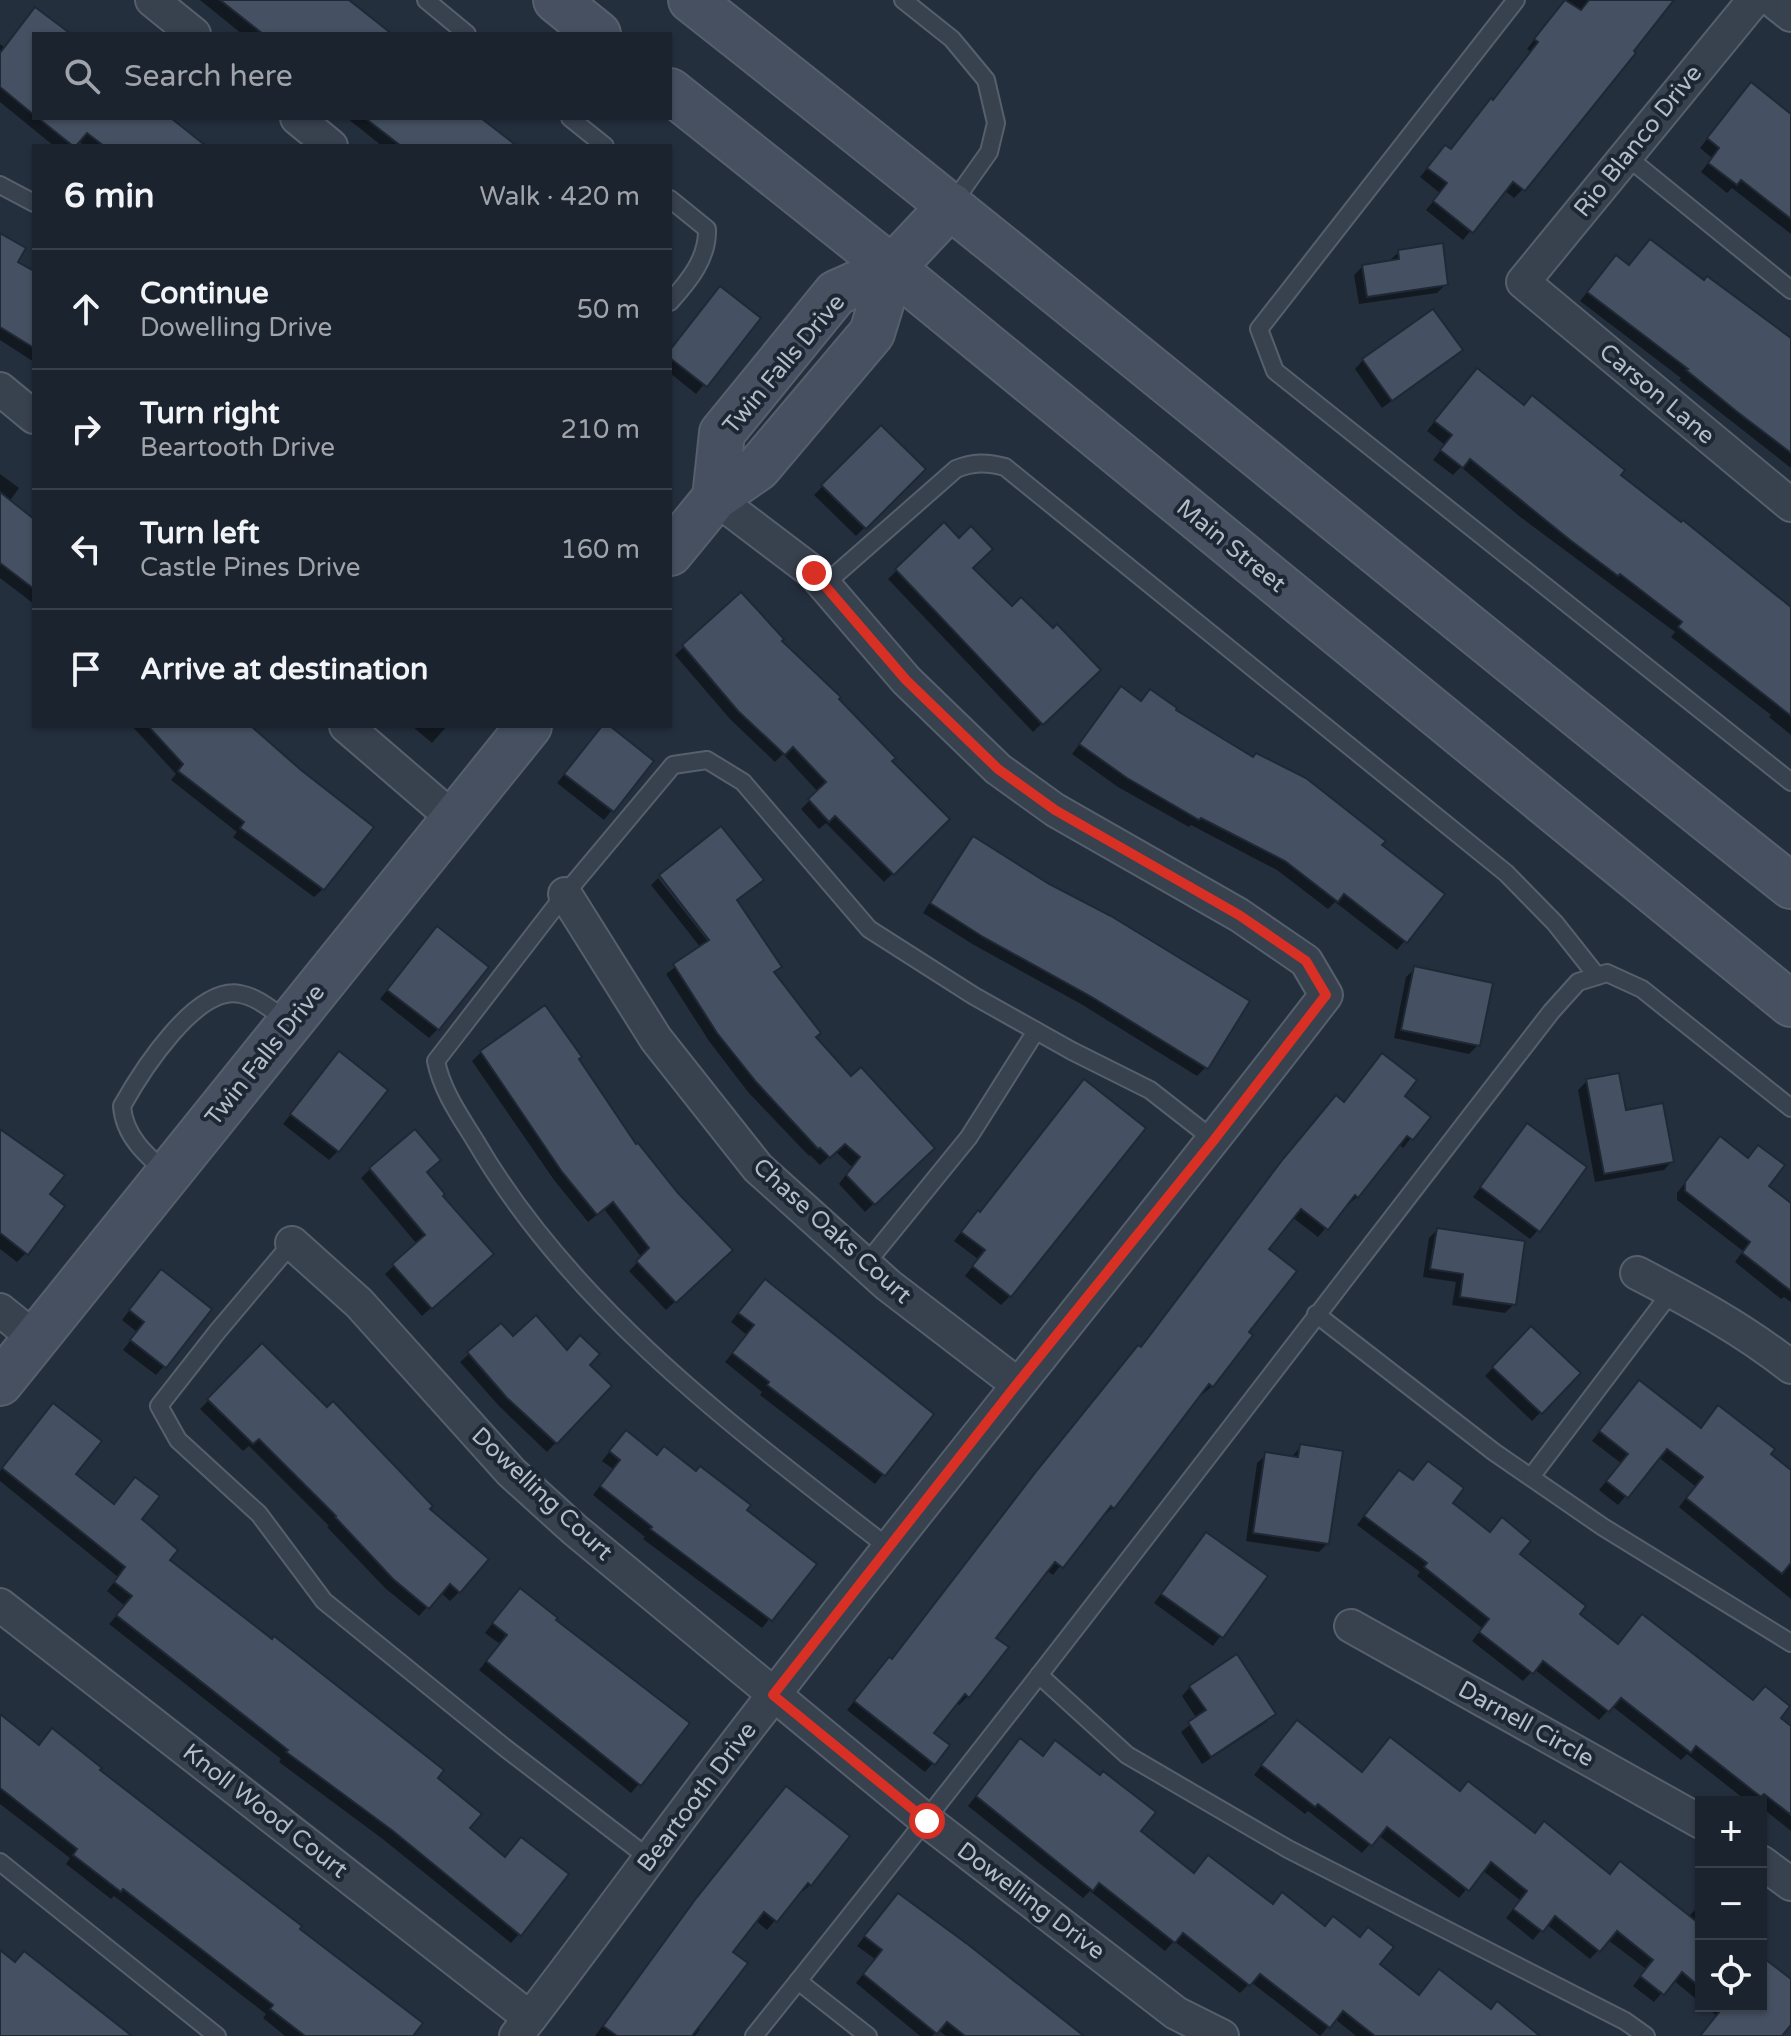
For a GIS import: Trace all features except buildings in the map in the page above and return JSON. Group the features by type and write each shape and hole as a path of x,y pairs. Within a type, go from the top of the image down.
{"main road":[{"path":"556,0 596,32"},
{"path":"691,0 951,205 1552,696 1791,886"},
{"name":"Main Street","path":"672,93 892,268 1791,1004"},
{"path":"892,268 951,205"},
{"name":"Twin Falls Drive","path":"715,498 722,433 836,293 892,268"},
{"path":"672,551 715,498"},
{"name":"Twin Falls Drive","path":"0,1383 527,728"}],"street":[{"path":"152,0 192,32"},
{"name":"Rio Blanco Drive","path":"1523,282 1754,0"},
{"path":"1772,0 1791,15"},
{"name":"Carson Lane","path":"1523,282 1791,505"},
{"path":"0,389 32,415"},
{"path":"715,498 825,584"},
{"name":"Beartooth Drive","path":"523,2027 773,1695 1326,995 1306,961 1239,915 1055,810 998,769 906,680 825,584"},
{"path":"348,728 454,819"},
{"name":"Chase Oaks Court","path":"565,894 656,1039 758,1168 865,1265 1017,1384"},
{"name":"Dowelling Court","path":"292,1243 359,1303 511,1472 575,1530 773,1695"},
{"path":"1637,1273 1710,1310 1791,1367"},
{"path":"0,1310 36,1339"},
{"name":"Knoll Wood Court","path":"0,1605 523,2027"},
{"name":"Darnell Circle","path":"1351,1626 1695,1819"},
{"name":"Dowelling Drive","path":"773,1695 927,1821 1176,2013 1222,2036"},
{"path":"1767,1866 1791,1884"}],"lane":[{"path":"426,0 465,32"},
{"path":"903,0 952,39 986,80 996,123 989,152 951,205"},
{"path":"1516,0 1259,329 1275,371 1791,782"},
{"path":"572,120 602,144"},
{"path":"1626,156 1791,290"},
{"path":"0,185 32,202"},
{"path":"672,201 707,229 707,245 690,280 672,300"},
{"path":"825,584 956,469 969,463 989,462 1005,467 1506,873 1555,923 1597,976"},
{"path":"889,1548 723,1419 576,1279 495,1176 440,1081 436,1061 565,894 673,765 707,760 743,782 869,929 974,996 1150,1090 1214,1140"},
{"path":"754,2036 927,1821 1316,1314 1551,1012 1578,982 1607,973 1642,989 1791,1108"},
{"path":"168,1175 135,1141 123,1118 122,1106 185,1018 206,1001 236,993 251,997 290,1023"},
{"path":"865,1265 969,1137 1036,1031"},
{"path":"292,1243 159,1406 178,1440 259,1514 324,1601 504,1747 650,1859"},
{"path":"1531,1477 1672,1291"},
{"path":"1316,1314 1494,1452 1603,1527 1791,1643"},
{"path":"1039,1675 1127,1755 1288,1849 1625,2021 1646,2036"},
{"path":"0,1862 217,2036"},
{"path":"798,1981 868,2036"}],"route":[{"path":"814,573 906,680 998,769 1055,810 1239,915 1306,961 1326,995 773,1695 927,1821"}]}
